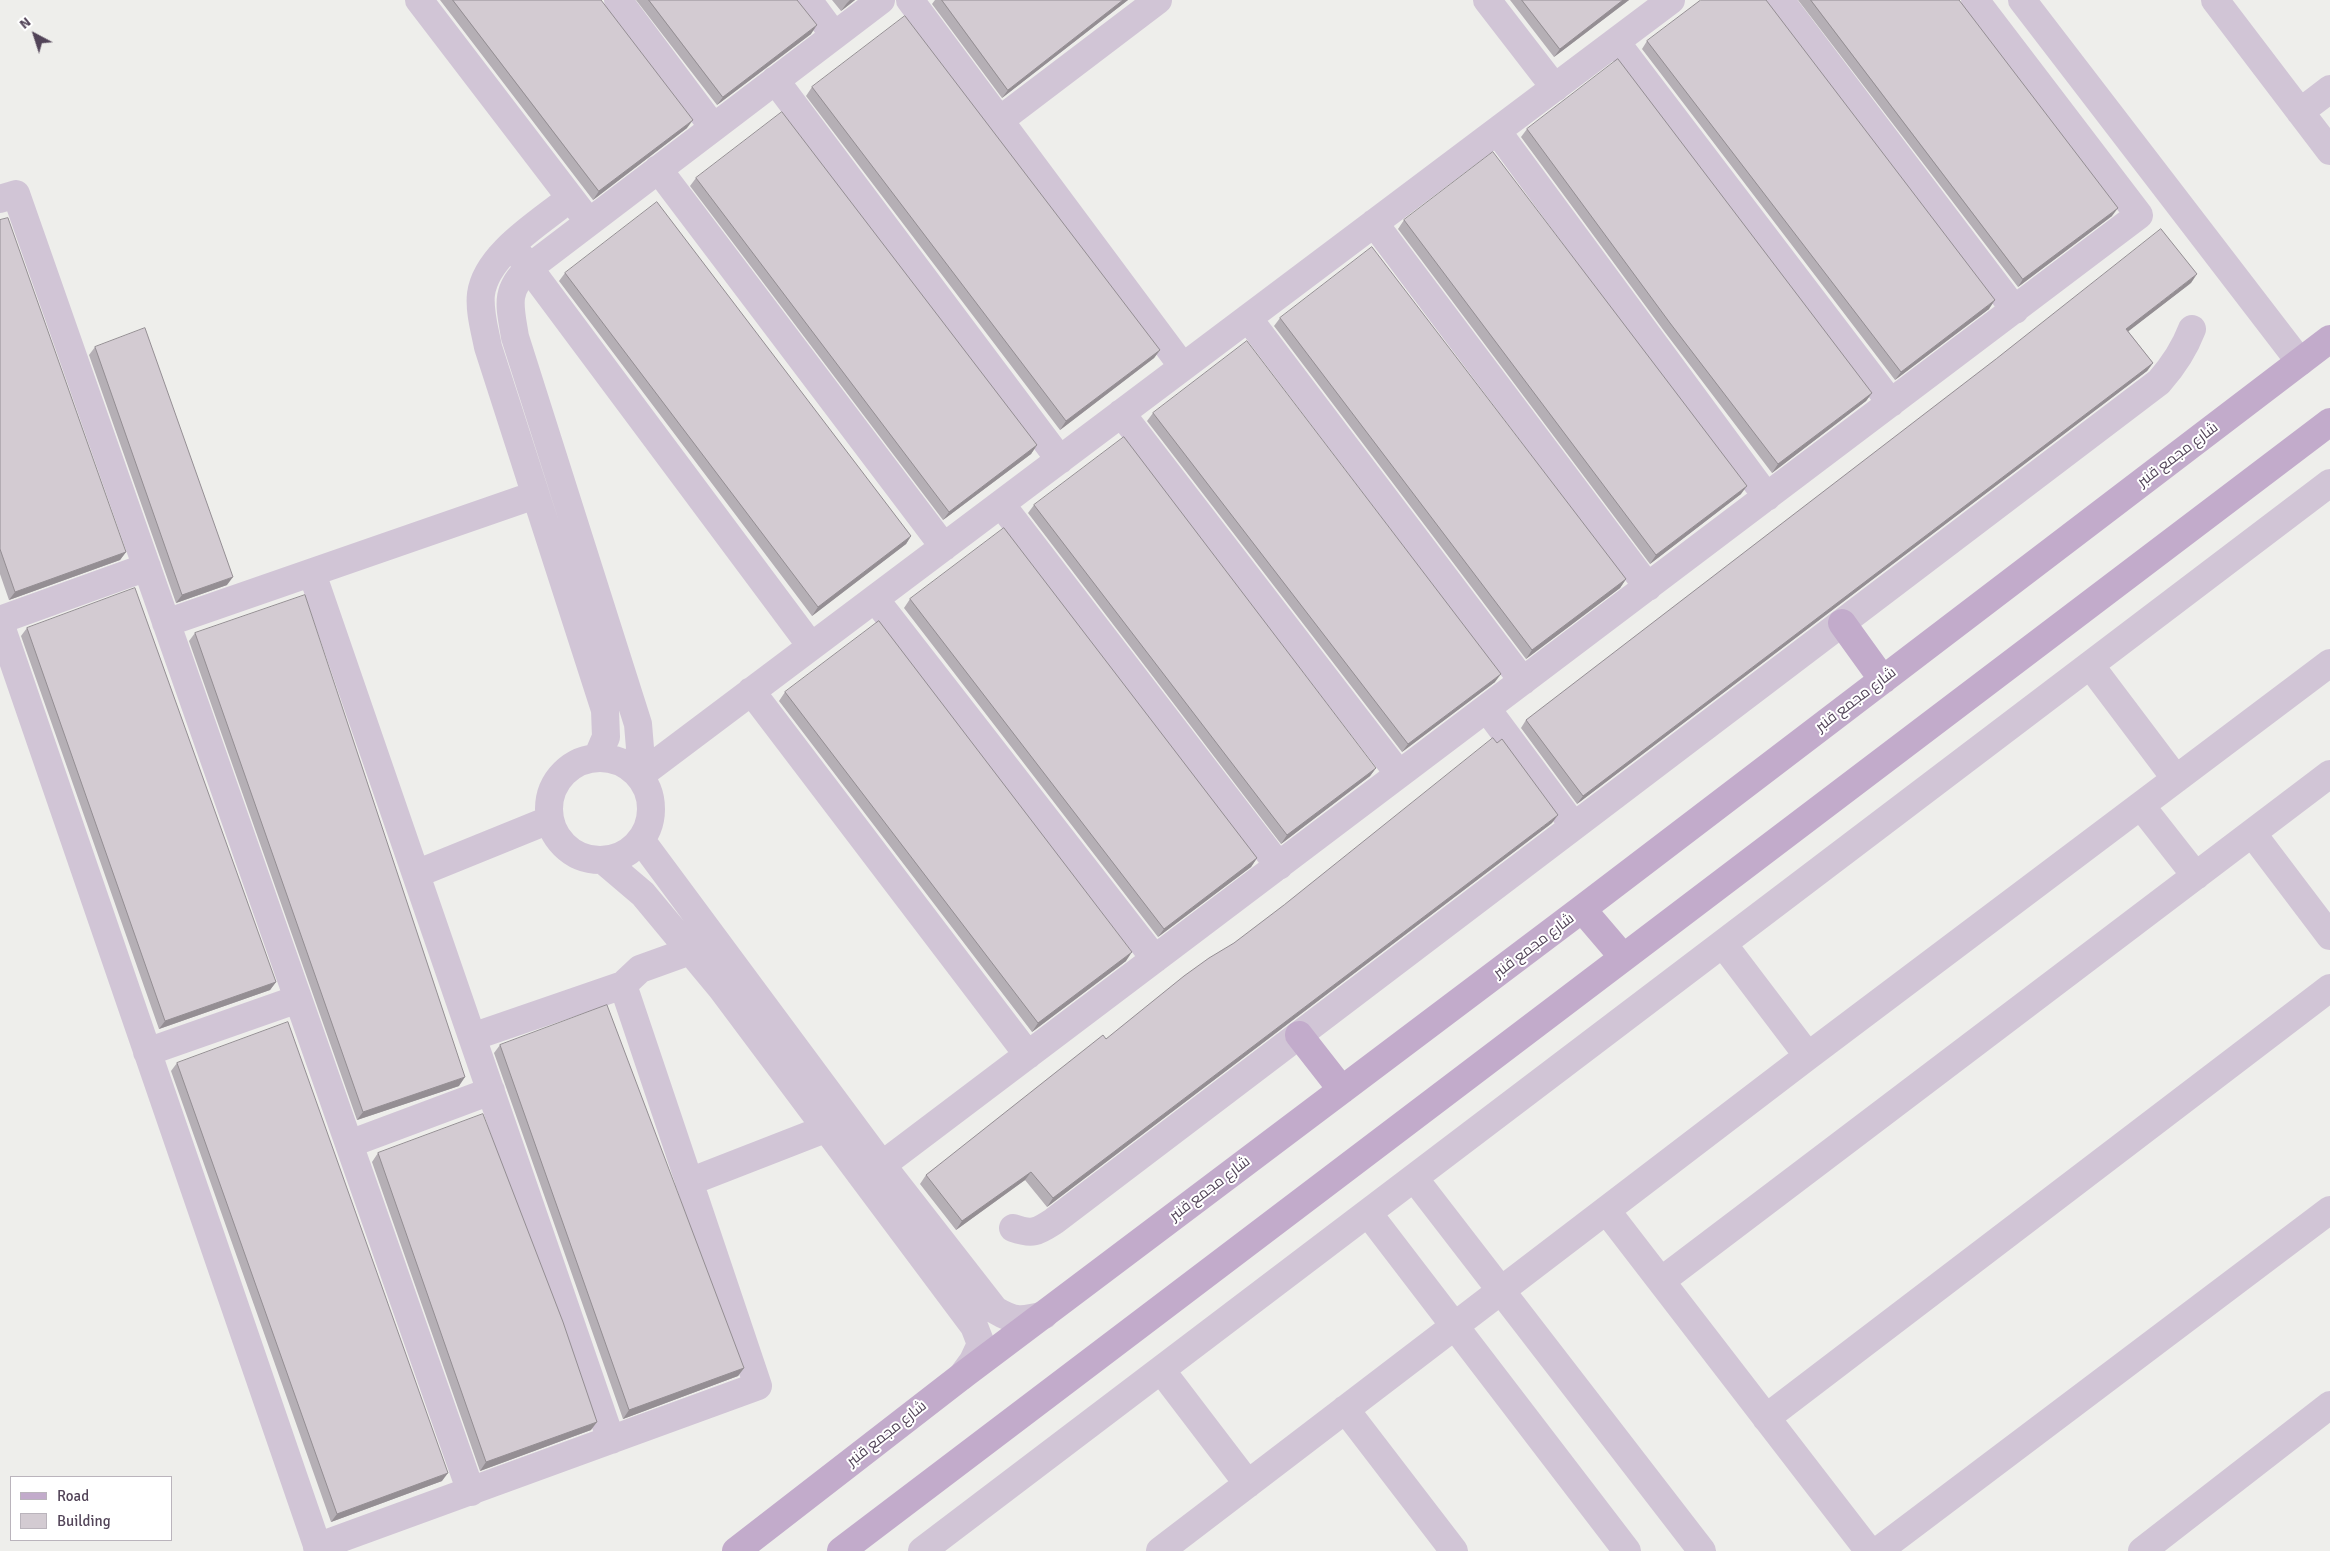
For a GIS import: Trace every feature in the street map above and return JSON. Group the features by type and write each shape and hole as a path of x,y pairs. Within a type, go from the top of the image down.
{"main road":[{"name":"شارع مجمع قنبر","path":"736,1551 962,1376 1582,909 2313,354 2330,339"},
{"path":"841,1551 2330,422"},
{"path":"1842,623 1883,680"},
{"path":"1582,909 1623,957"},
{"path":"1298,1035 1342,1090"}],"street":[{"path":"419,0 589,222"},
{"path":"618,0 713,127"},
{"path":"808,0 834,35"},
{"path":"638,774 640,748 638,724 516,337 510,307 510,294 518,278 529,268 881,0"},
{"path":"910,0 1183,367"},
{"path":"1000,120 1158,0"},
{"path":"1488,0 1555,88"},
{"path":"638,774 875,599 1671,0"},
{"path":"1780,0 2015,310"},
{"path":"882,1165 2139,215 1975,0"},
{"path":"2022,0 2313,354"},
{"path":"2215,0 2330,151"},
{"path":"1616,42 1891,403"},
{"path":"775,80 1060,460"},
{"path":"2300,112 2330,89"},
{"path":"1497,131 1767,497"},
{"path":"658,169 944,547"},
{"path":"0,199 16,194 471,1492"},
{"path":"570,198 512,245 490,268 480,295 488,347 605,710 606,737 597,758"},
{"path":"1374,223 1648,587"},
{"path":"512,245 811,646"},
{"path":"1248,318 1523,681"},
{"path":"1013,1228 1028,1234 1040,1230 1054,1221 2159,382 2175,364 2185,348 2192,329"},
{"path":"488,347 516,337"},
{"path":"1121,414 1400,774"},
{"path":"922,1551 2330,483"},
{"path":"166,623 535,495"},
{"path":"1001,504 1279,866"},
{"path":"147,567 0,622 318,1549 758,1386 622,985"},
{"path":"312,573 611,1440"},
{"path":"875,599 1155,959"},
{"path":"1160,1551 1808,1056 2330,663"},
{"path":"2090,665 2176,779"},
{"path":"752,691 1028,1055"},
{"path":"1487,709 1574,826"},
{"path":"597,758 612,759 625,764 638,774 647,788 651,801 651,815 648,828 641,840 630,851 618,858 589,859 575,854 563,845 554,834 549,820 550,798 559,778 569,768 582,761 597,758"},
{"path":"1661,1281 2330,774"},
{"path":"2140,806 2196,876"},
{"path":"416,874 549,820"},
{"path":"2252,833 2328,928"},
{"path":"641,840 784,1053 825,1129 974,1326 981,1344 973,1362 962,1376"},
{"path":"603,860 643,894 722,989 784,1053 882,1165 995,1310 1010,1319 1025,1320 1044,1315"},
{"path":"1723,944 1808,1056"},
{"path":"472,1037 622,985 640,969 690,950"},
{"path":"1766,1418 2330,988"},
{"path":"148,1052 298,998"},
{"path":"349,1144 490,1091"},
{"path":"689,1182 825,1129"},
{"path":"1414,1178 1702,1551"},
{"path":"1606,1210 1869,1551"},
{"path":"1878,1551 2330,1210"},
{"path":"1368,1213 1626,1551"},
{"path":"1161,1370 1248,1484"},
{"path":"2142,1551 2330,1406"},
{"path":"1345,1410 1454,1551"}],"building":[{"path":"453,0 601,0 693,120 599,191"},
{"path":"649,0 797,0 817,25 723,97"},
{"path":"942,0 1123,0 1008,90"},
{"path":"1522,0 1623,0 1560,49"},
{"path":"1701,0 1766,0 1995,300 1901,372 1647,41"},
{"path":"1811,0 1959,0 2118,208 2023,279"},
{"path":"905,16 1160,350 1066,421 812,87"},
{"path":"1618,59 1872,393 1778,464 1670,323 1527,129"},
{"path":"782,112 1037,445 949,512 696,178"},
{"path":"1493,152 1747,486 1656,555 1404,220"},
{"path":"657,202 911,536 818,607 565,273"},
{"path":"8,218 126,552 15,592 0,549 0,220"},
{"path":"2161,229 2197,274 2126,329 2153,363 1583,796 1526,720 1996,359"},
{"path":"1372,247 1626,579 1532,650 1280,318"},
{"path":"145,328 233,577 182,595 95,347"},
{"path":"1247,341 1501,674 1408,744 1153,413"},
{"path":"1124,437 1376,768 1287,835 1034,505"},
{"path":"1004,528 1257,858 1164,929 910,599"},
{"path":"135,588 276,982 165,1021 27,628"},
{"path":"305,595 465,1077 363,1112 195,633"},
{"path":"879,621 1132,952 1038,1023 785,692"},
{"path":"1493,738 1497,743 1502,739 1558,815 1053,1198 1031,1172 962,1221 926,1175 1103,1035 1106,1039 1184,976 1234,943 1284,905"},
{"path":"607,1005 744,1368 629,1410 500,1045"},
{"path":"288,1022 448,1473 337,1514 177,1063"},
{"path":"483,1114 563,1322 597,1422 486,1462 378,1153"}]}
